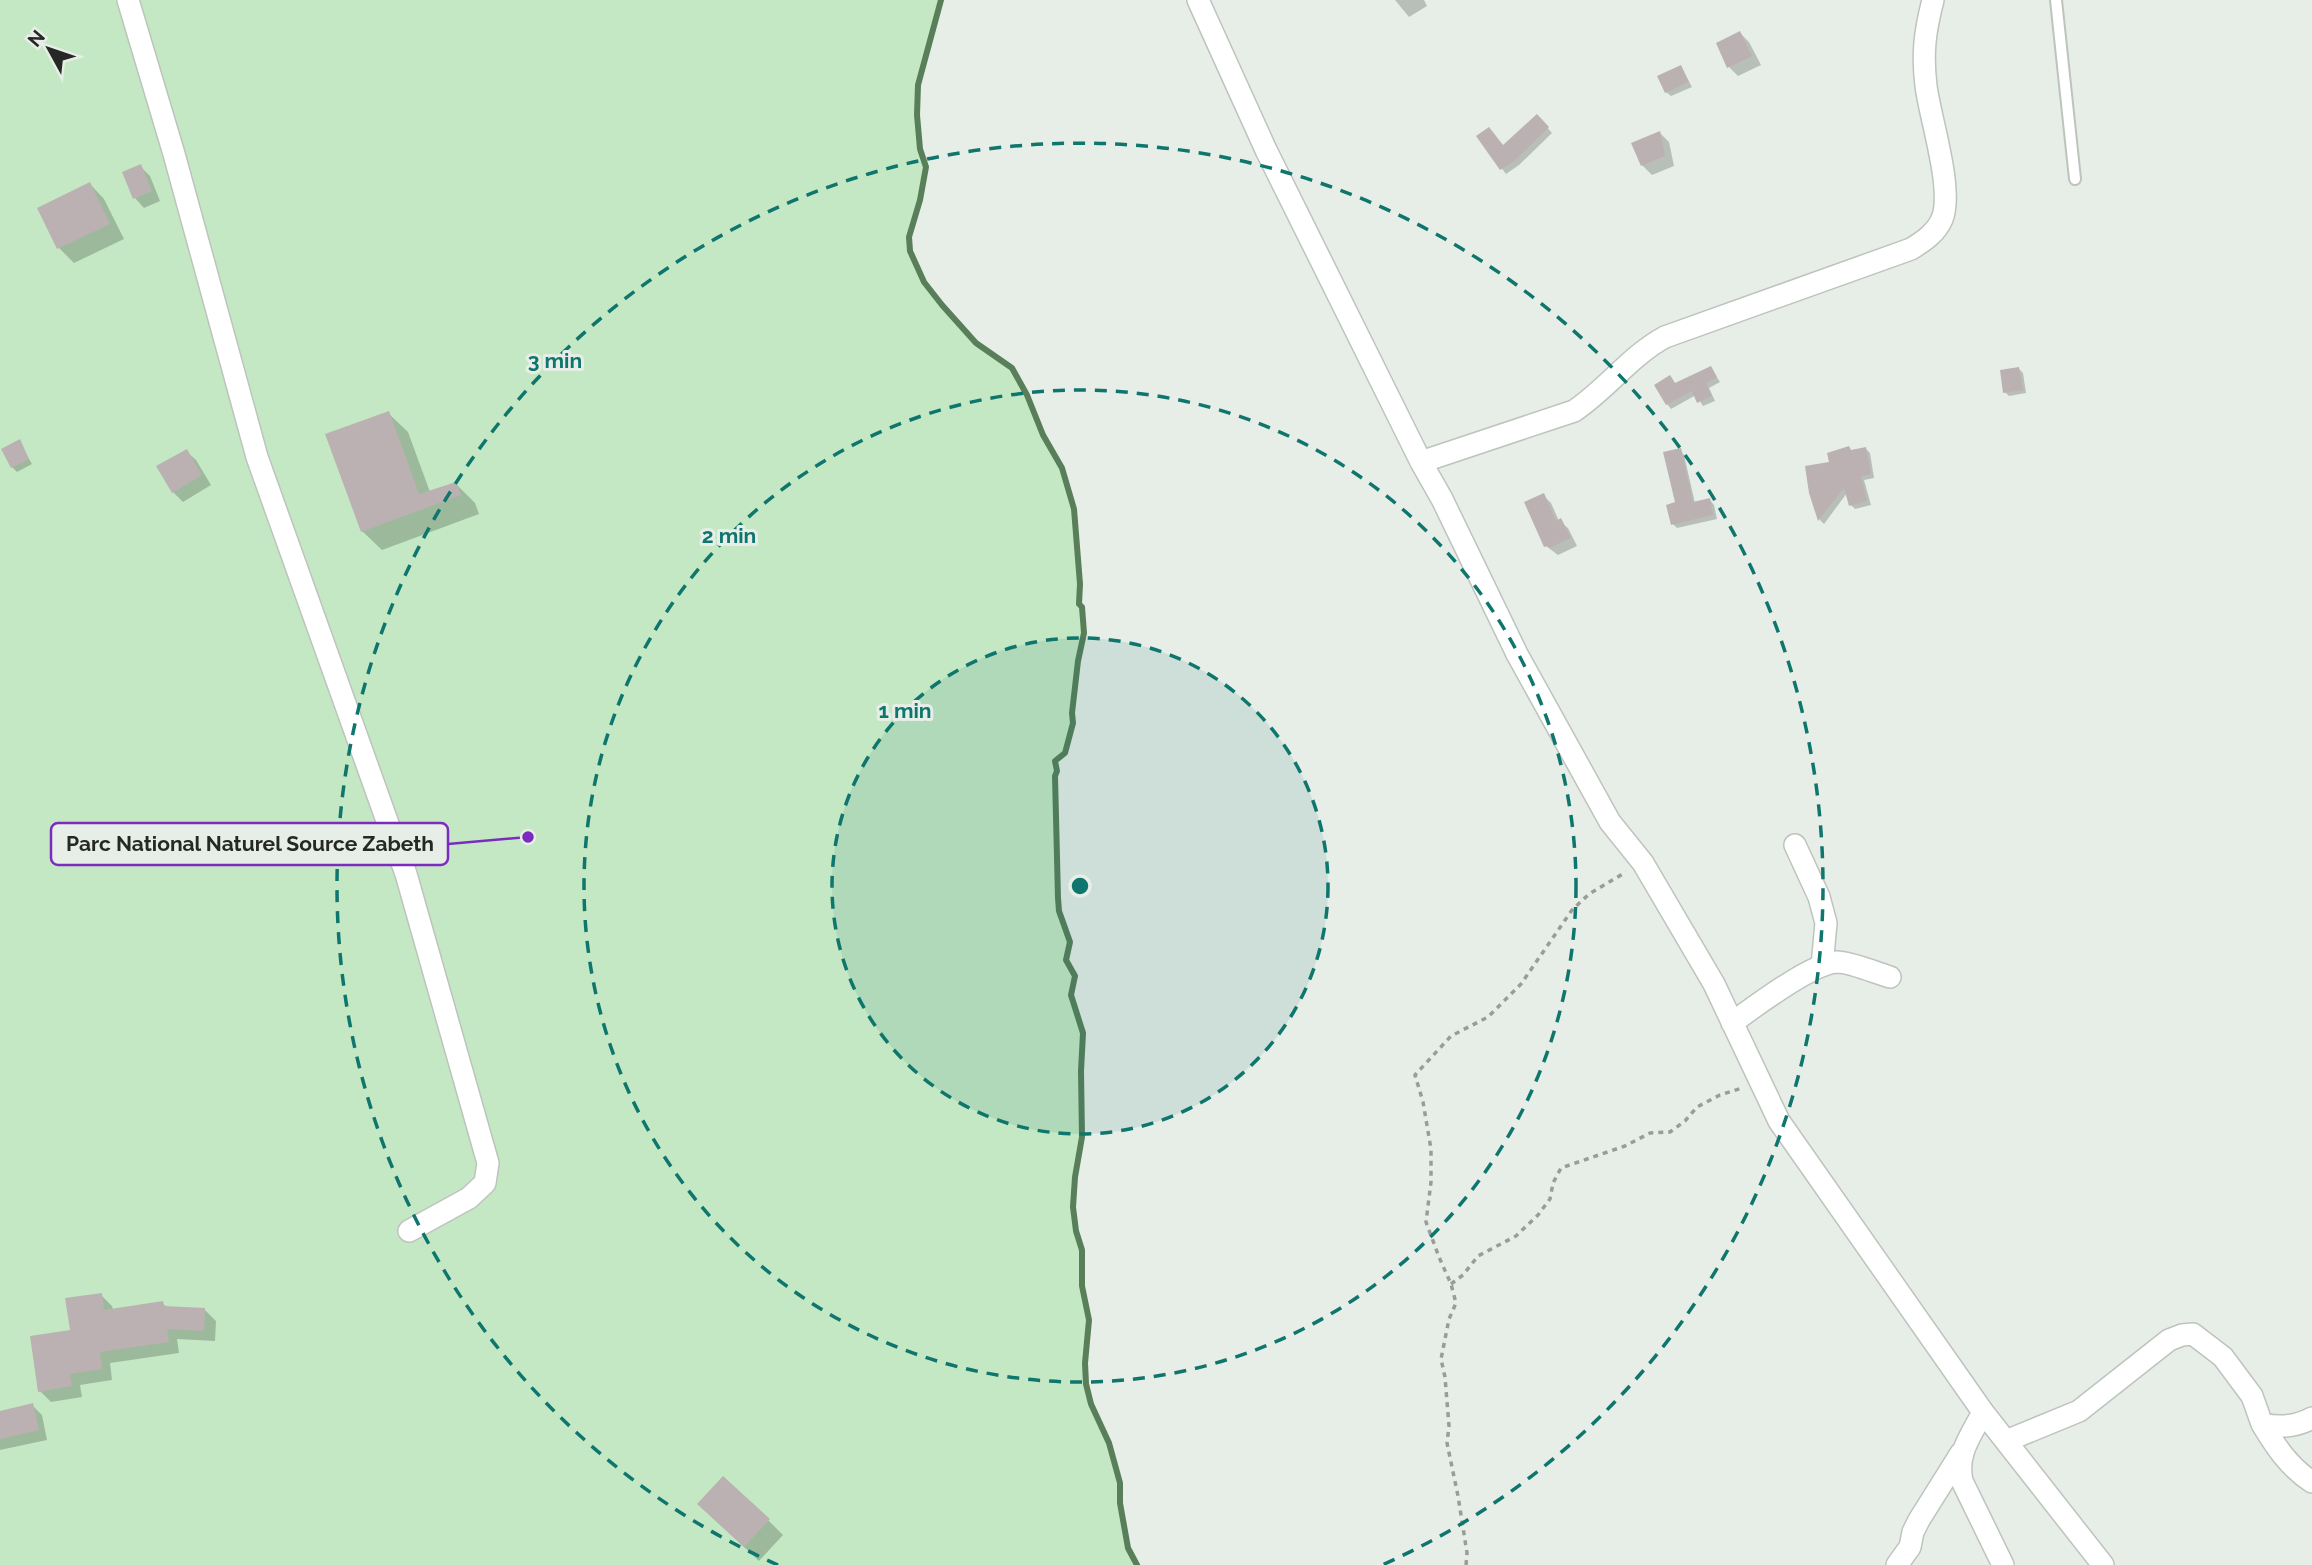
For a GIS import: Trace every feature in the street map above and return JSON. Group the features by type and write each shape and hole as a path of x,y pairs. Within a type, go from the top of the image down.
{"street":[{"path":"128,0 174,154 257,457 406,874 488,1163 485,1183 470,1198 409,1231"},
{"path":"1198,0 1266,150 1530,678 1611,822 1643,863 1713,984 1779,1121 1983,1412 2103,1565"},
{"path":"1421,461 1574,411 1588,402 1651,344 1665,337 1911,249 1929,236 1943,217 1944,189 1926,85 1924,36 1933,0"},
{"path":"1795,845 1819,897 1826,923 1822,966"},
{"path":"1732,1023 1776,991 1822,966 1838,962 1890,977"},
{"path":"2006,1441 2079,1411 2169,1340 2193,1334 2223,1357 2252,1396 2262,1424 2277,1449 2296,1471 2312,1482"},
{"path":"1896,1565 1910,1547 1919,1520 1983,1412"},
{"path":"2262,1424 2300,1425 2312,1418"},
{"path":"1962,1451 1959,1466 1962,1481 2003,1565"}],"lane":[{"path":"2056,0 2075,179"}],"path":[{"path":"1465,1565 1467,1553 1447,1443 1449,1426 1441,1359 1449,1319 1456,1303 1426,1222 1431,1182 1431,1149 1423,1102 1415,1075 1451,1037 1488,1017 1521,984 1580,902 1643,863"},
{"path":"1451,1284 1463,1275 1478,1255 1516,1237 1538,1215 1550,1199 1553,1183 1561,1168 1625,1146 1650,1133 1670,1132 1685,1121 1696,1107 1720,1094 1761,1083"}],"green space":[{"path":"0,0 941,0 918,85 920,149 926,167 909,237 910,251 924,282 942,305 976,343 1012,368 1027,395 1043,435 1062,468 1074,509 1079,603 1082,607 1084,633 1078,661 1073,723 1065,753 1055,761 1059,911 1070,942 1066,960 1075,976 1071,995 1083,1033 1082,1137 1073,1207 1082,1250 1082,1286 1089,1320 1086,1384 1091,1404 1109,1443 1120,1483 1120,1503 1128,1548 1137,1565 0,1565"}],"building":[{"path":"1740,31 1752,56 1727,68 1716,43"},
{"path":"1681,65 1689,82 1665,93 1657,76"},
{"path":"1537,114 1549,127 1514,161 1500,170 1476,136 1489,127 1503,145"},
{"path":"1660,131 1665,156 1641,166 1631,143"},
{"path":"141,164 152,191 133,199 122,172"},
{"path":"90,182 110,224 57,249 37,208"},
{"path":"1711,366 1717,377 1706,383 1712,396 1697,403 1692,391 1666,405 1654,385 1670,375 1675,383"},
{"path":"2019,367 2023,390 2003,393 2000,370"},
{"path":"389,411 419,494 456,482 461,495 361,532 325,434"},
{"path":"20,439 29,459 11,468 1,449"},
{"path":"1849,446 1851,450 1866,447 1871,474 1861,476 1867,501 1849,506 1844,488 1818,521 1809,493 1805,466 1829,462 1827,453"},
{"path":"1681,448 1693,502 1710,498 1713,515 1671,525 1666,505 1675,502 1663,452"},
{"path":"187,449 202,475 172,493 156,466"},
{"path":"1544,493 1556,521 1561,518 1571,538 1549,548 1544,547 1524,502"},
{"path":"102,1293 104,1310 163,1301 164,1306 205,1308 204,1331 167,1329 169,1342 100,1352 102,1369 70,1374 72,1386 38,1392 30,1336 70,1330 65,1298"},
{"path":"33,1403 39,1430 0,1439 0,1411"},
{"path":"723,1476 770,1519 744,1547 697,1504"}],"waterway":[{"path":"941,0 918,85 920,149 926,167 909,237 910,251 924,282 942,305 976,343 1012,368 1027,395 1043,435 1062,468 1074,509 1079,604 1082,607 1084,633 1078,661 1073,723 1065,753 1055,761 1059,911 1070,942 1066,960 1075,976 1071,995 1083,1033 1082,1137 1073,1207 1082,1250 1082,1286 1089,1320 1086,1384 1091,1404 1109,1443 1120,1483 1120,1503 1128,1548 1137,1565"}],"place":[{"name":"Parc National Naturel Source Zabeth","path":"528,837"}]}
